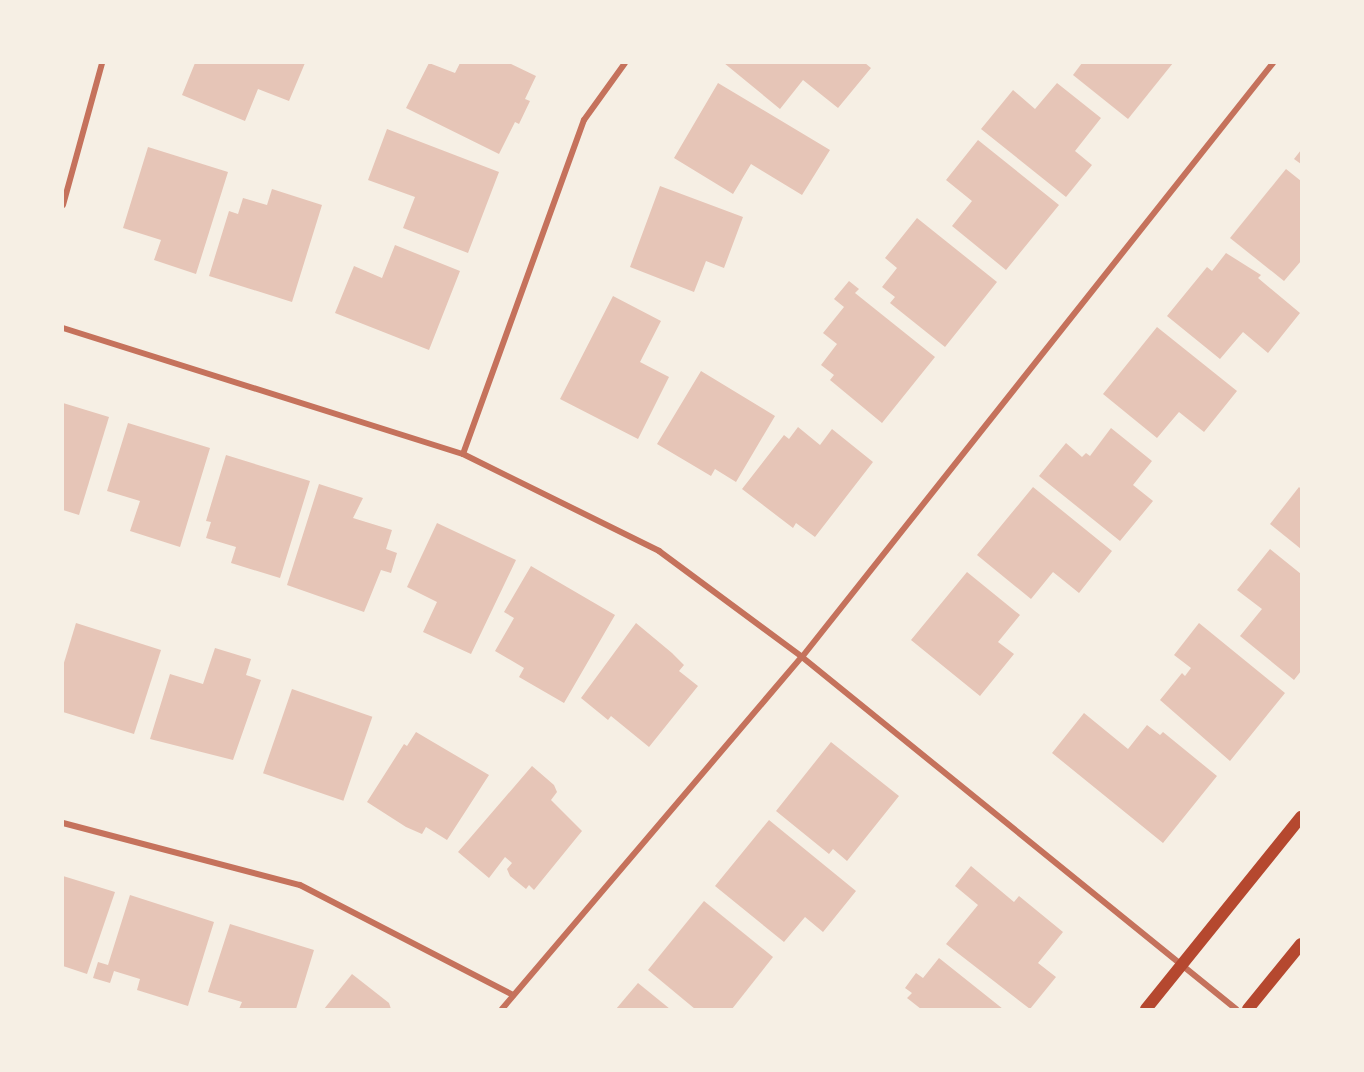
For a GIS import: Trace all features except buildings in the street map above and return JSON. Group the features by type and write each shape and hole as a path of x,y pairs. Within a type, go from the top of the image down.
{"main road":[{"path":"1146,1009 1301,817"},
{"path":"1248,1009 1301,944"}],"street":[{"path":"63,205 102,63"},
{"path":"463,454 584,120 625,63"},
{"path":"502,1009 801,657 1274,63"},
{"path":"63,328 463,454 659,551 801,657 1236,1009"},
{"path":"63,823 300,885 513,995"}]}
